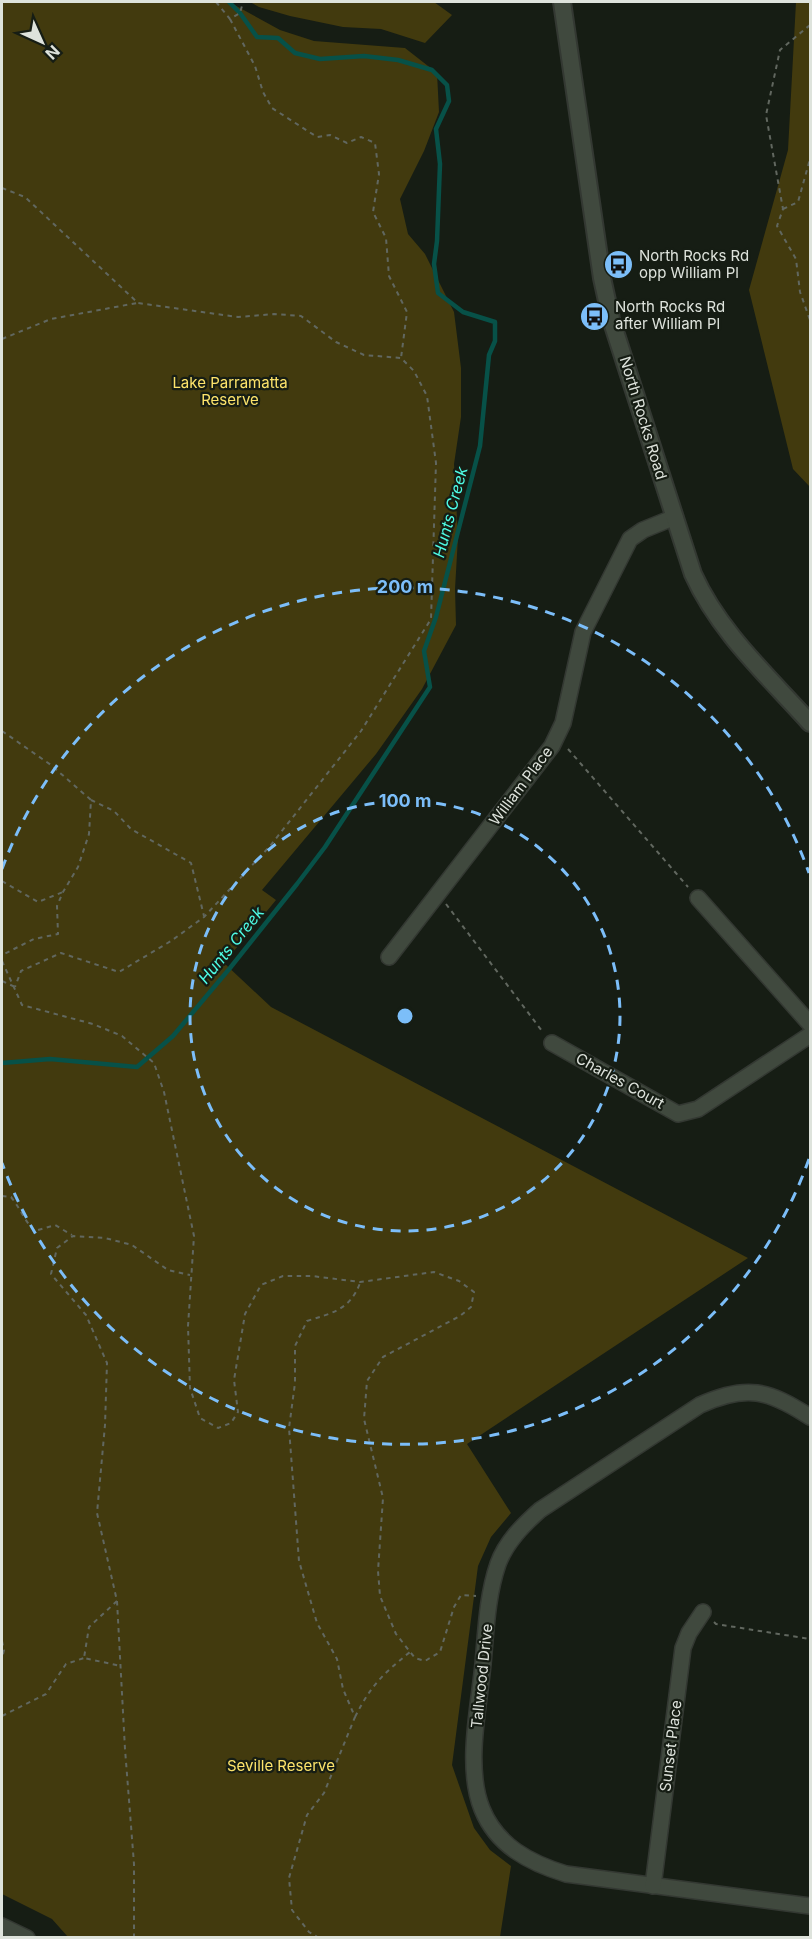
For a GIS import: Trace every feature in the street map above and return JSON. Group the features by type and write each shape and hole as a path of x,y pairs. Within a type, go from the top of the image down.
{"main road":[{"name":"North Rocks Road","path":"562,2 602,278 612,319 693,574 701,593 713,611 810,723"}],"street":[{"name":"William Place","path":"389,957 552,746 563,723 583,632 623,549 630,539 643,530 675,517"},
{"path":"698,898 810,1024"},
{"name":"Charles Court","path":"552,1043 678,1114 698,1109 810,1035"},
{"name":"Tallwood Drive","path":"810,1417 793,1406 757,1392 729,1394 700,1405 540,1510 527,1521 515,1535 498,1564 489,1602 474,1749 478,1793 487,1820 510,1848 545,1868 566,1874 810,1906"},
{"name":"Sunset Place","path":"653,1886 683,1648 689,1633 703,1612"},
{"path":"2,1926 27,1938"}],"path":[{"path":"216,2 230,19 255,66 263,92 272,108 317,136 330,135 347,143 361,137 375,144 379,174 373,212 386,238 389,276 407,312 401,358"},
{"path":"230,19 240,13 243,2"},
{"path":"810,25 780,50 766,115 783,209 777,226 796,259 800,292 810,320"},
{"path":"783,209 798,202 810,159"},
{"path":"2,188 25,197 138,303"},
{"path":"2,339 51,319 138,303 238,317 274,314 301,315 336,342 364,355 401,358 414,371 427,396 436,463 431,619 361,731 270,846 204,917 171,941 119,972 61,953 21,971 15,987"},
{"path":"2,730 51,765 91,800 114,811 131,829 191,863 204,917"},
{"path":"557,736 698,898"},
{"path":"2,955 34,939 58,934 57,906 78,867 89,834 91,800"},
{"path":"2,881 38,902 63,892"},
{"path":"438,893 532,1020 552,1043"},
{"path":"2,961 22,1005 93,1024 122,1036 154,1063 164,1092 194,1236 188,1326 190,1388 200,1418 218,1428 231,1424 238,1412 234,1380 245,1314 261,1285 283,1276 312,1276 360,1282 434,1272 459,1281 474,1292 471,1307 460,1316 383,1357 367,1381 364,1419 383,1498 378,1571 380,1596 396,1634 415,1658 425,1661 440,1652 454,1607 461,1595 473,1595 489,1602"},
{"path":"2,981 15,987"},
{"path":"2,1196 11,1197 23,1212 27,1224 35,1232 55,1225 73,1236 105,1238 132,1245 168,1270 190,1275"},
{"path":"73,1236 57,1248 51,1274 86,1314 107,1363 105,1425 97,1513 117,1601 134,1864 134,1938"},
{"path":"355,1717 343,1689 337,1659 317,1623 299,1561 289,1428 295,1383 295,1347 307,1321 345,1307 356,1295 360,1282"},
{"path":"84,1658 89,1627 117,1601"},
{"path":"703,1612 716,1624 810,1639"},
{"path":"2,1641 4,1650 2,1658"},
{"path":"318,1938 309,1932 292,1910 289,1878 307,1815 324,1793 355,1717 368,1692 381,1676 410,1652"},
{"path":"2,1716 46,1694 66,1664 84,1658 122,1666"}],"green space":[{"path":"2,2 229,2 280,30 314,41 405,48 437,73 439,112 424,151 400,199 408,234 425,254 454,312 461,368 461,417 454,464 458,537 455,589 456,625 422,689 376,754 262,890 276,900 224,963 271,1007 748,1258 467,1444 511,1513 491,1537 478,1566 452,1765 474,1828 490,1850 511,1866 500,1937 68,1937 52,1919 2,1894"},
{"path":"250,2 434,2 452,15 425,43 381,29 343,27 290,16"},
{"path":"796,2 810,2 810,487 793,469 749,290 788,150"}],"waterway":[{"name":"Hunts Creek","path":"2,1063 50,1059 137,1067 173,1036 230,968 325,847 430,687 424,651 436,617 480,446 489,355 495,341 495,322 463,312 438,293 434,264 440,164 436,129 449,101 447,85 432,70 398,60 364,56 320,59 295,53 278,38 257,37 229,2"}],"place":[{"name":"North Rocks Rd opp William Pl","path":"618,265"},
{"name":"North Rocks Rd after William Pl","path":"594,316"}],"park label":[{"name":"Lake Parramatta Reserve","path":"230,392"},
{"name":"Seville Reserve","path":"281,1766"}]}
